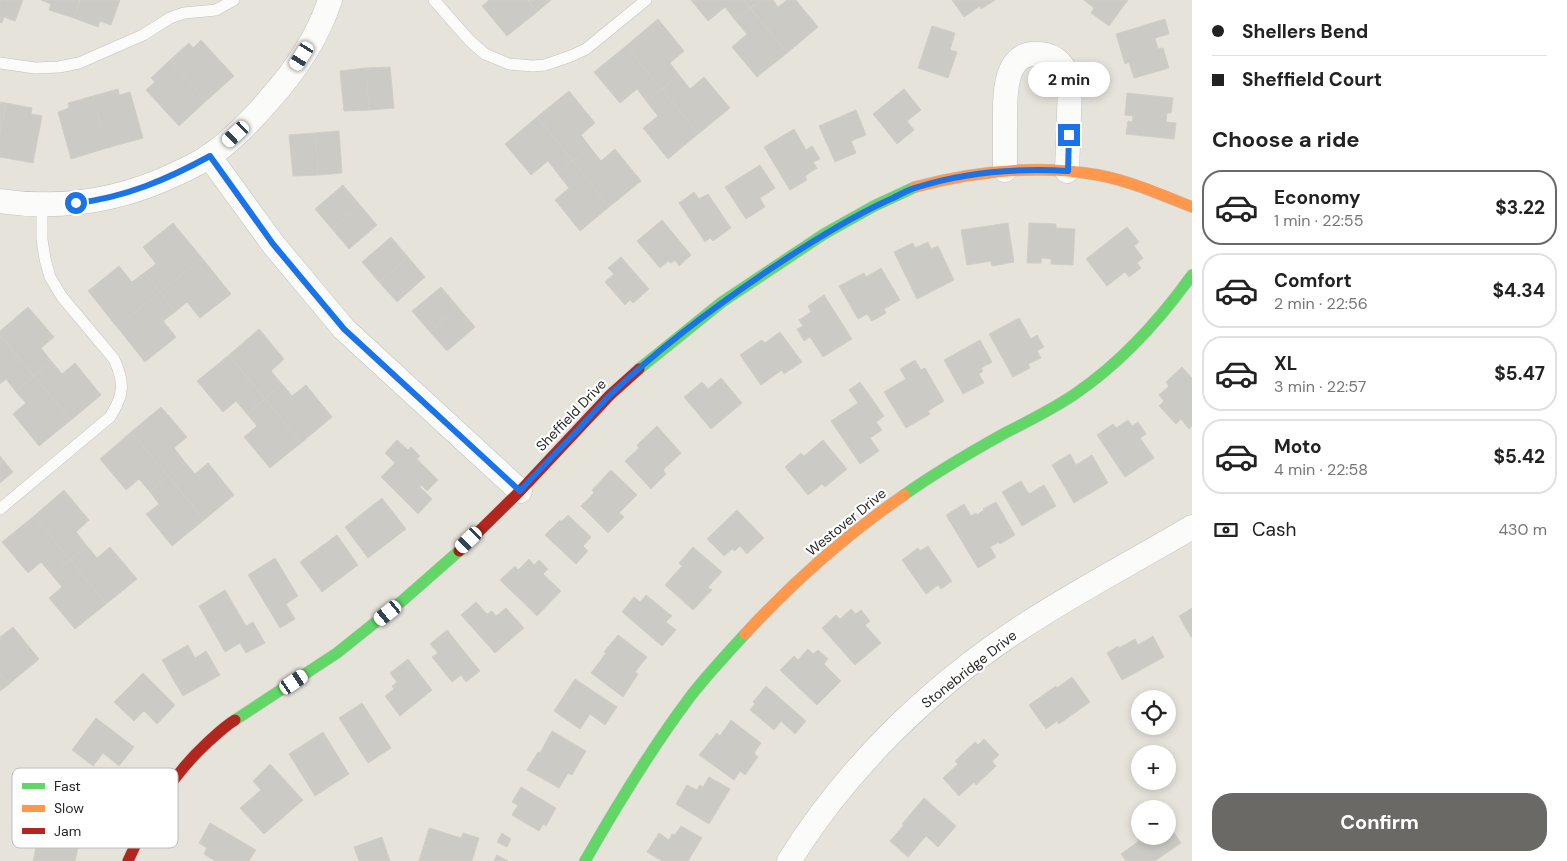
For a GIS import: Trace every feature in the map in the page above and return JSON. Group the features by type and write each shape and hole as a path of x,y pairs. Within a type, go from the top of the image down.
{"street":[{"path":"0,201 42,204 88,202 116,196 164,179 210,156 245,125 292,72 311,40 330,0"},
{"path":"1005,170 1005,93 1007,78 1012,67 1020,58 1031,54 1043,54 1053,57 1062,64 1068,74 1070,86 1068,171"},
{"path":"210,156 273,244 344,329 520,491"},
{"name":"Sheffield Drive","path":"178,773 228,724 329,658 373,625 444,565 520,491 610,395 671,342 722,302 769,270 824,234 874,206 916,187 958,177 1005,170 1039,169 1099,175 1148,189 1192,207"},
{"name":"Westover Drive","path":"585,861 650,754 686,703 764,612 833,550 907,493 962,458 1054,408 1116,363 1148,332 1192,275"},
{"name":"Stonebridge Drive","path":"789,861 824,811 854,774 886,739 961,671 1019,629 1192,527"},
{"name":"Sheffield Drive","path":"128,861 134,848"}],"lane":[{"path":"0,63 36,68 59,67 79,63 143,35 170,18 184,13 216,10 234,0"},
{"path":"434,0 484,54 509,64 534,66 544,65 586,49 646,0"},
{"path":"0,509 110,417 117,407 122,394 122,382 114,359 62,297 50,277 42,239 42,204"}],"building":[{"path":"0,0 23,0 15,21 4,17 2,23 0,22"},
{"path":"41,0 80,0 74,18 49,10 51,4"},
{"path":"80,0 120,0 111,25 100,21 98,27 74,18"},
{"path":"489,0 528,0 537,12 507,36 482,6"},
{"path":"528,0 551,0 537,12"},
{"path":"691,0 744,0 750,8 735,20 725,7 708,21"},
{"path":"744,0 760,0 750,8"},
{"path":"760,0 773,0 778,7 787,0 796,0 818,27 787,53 750,8"},
{"path":"952,0 995,0 981,9 980,6 964,17"},
{"path":"1084,0 1128,0 1109,26 1091,13 1094,8"},
{"path":"750,8 787,53 757,77 732,47 747,34 735,20"},
{"path":"658,19 684,51 670,63 679,75 662,89 626,46"},
{"path":"1165,19 1169,34 1155,38 1158,49 1163,48 1169,68 1134,78 1129,62 1125,64 1116,34"},
{"path":"932,26 955,33 950,50 957,52 948,78 918,68"},
{"path":"201,40 234,76 206,101 170,60 189,43 193,48"},
{"path":"626,46 662,89 647,102 637,89 620,103 594,72"},
{"path":"170,60 206,101 179,126 146,90 155,82 151,78"},
{"path":"390,67 394,108 369,110 366,68"},
{"path":"366,68 369,110 344,111 340,71"},
{"path":"679,75 690,89 704,77 730,108 698,134 662,89"},
{"path":"118,89 119,95 130,92 143,138 107,148 93,96"},
{"path":"662,89 698,134 668,159 643,128 658,116 647,102"},
{"path":"904,89 921,110 907,121 914,130 897,144 873,114"},
{"path":"569,91 595,123 581,135 590,147 573,161 537,117"},
{"path":"1127,93 1173,98 1171,113 1167,113 1166,122 1176,123 1174,139 1126,134 1128,121 1132,122 1133,116 1125,115"},
{"path":"93,96 107,148 71,159 58,112 69,108 68,103"},
{"path":"0,102 6,103 0,134"},
{"path":"6,103 32,108 31,114 42,116 33,163 0,157 0,134"},
{"path":"856,110 866,135 851,141 856,153 835,162 819,126"},
{"path":"537,117 573,161 558,174 548,161 531,175 505,144"},
{"path":"794,129 806,150 812,146 820,159 813,162 817,168 805,176 807,180 790,190 764,147"},
{"path":"339,131 342,173 318,175 315,133"},
{"path":"315,133 318,175 293,176 289,135"},
{"path":"590,147 601,161 615,149 641,181 609,207 573,161"},
{"path":"573,161 609,207 580,231 555,200 569,188 558,174"},
{"path":"760,165 775,188 760,198 765,207 746,219 725,187"},
{"path":"343,185 360,205 332,229 315,209"},
{"path":"694,192 699,199 708,194 731,228 713,241 710,238 705,242 679,203"},
{"path":"360,205 377,225 349,249 332,229"},
{"path":"662,220 691,255 679,266 675,260 671,263 668,261 660,268 637,241"},
{"path":"173,223 202,258 160,292 144,273 156,264 143,247"},
{"path":"1008,223 1014,262 992,266 991,261 967,265 961,230"},
{"path":"1029,223 1056,224 1056,228 1075,229 1073,265 1051,264 1051,259 1042,258 1041,263 1027,263"},
{"path":"1127,227 1139,242 1134,246 1143,258 1137,263 1141,268 1129,277 1125,272 1107,286 1086,259"},
{"path":"391,237 408,257 379,282 362,262"},
{"path":"928,242 931,249 938,246 954,280 917,299 894,252 913,243 915,248"},
{"path":"408,257 425,277 397,302 379,282"},
{"path":"621,257 649,289 633,303 630,300 625,305 605,282 614,274 608,268"},
{"path":"202,258 231,294 200,318 187,302 175,312 160,292"},
{"path":"119,266 132,282 144,273 160,292 117,327 88,291"},
{"path":"881,268 900,300 884,309 886,313 872,321 867,314 858,319 839,286 864,273 866,277"},
{"path":"441,287 458,307 430,332 412,311"},
{"path":"160,292 175,312 163,321 176,337 145,362 117,327"},
{"path":"824,295 852,339 823,357 810,337 804,341 797,329 803,326 799,320 811,312 808,306"},
{"path":"28,307 54,337 41,348 52,362 34,376 0,335 0,331"},
{"path":"458,307 475,327 447,351 430,332"},
{"path":"1019,318 1031,339 1037,335 1044,347 1037,351 1041,358 1028,364 1030,368 1013,377 989,334"},
{"path":"259,329 284,359 271,371 282,384 265,399 229,355"},
{"path":"780,332 802,362 784,374 782,370 761,385 740,355 762,340 765,343"},
{"path":"0,335 34,376 16,392 6,379 0,384"},
{"path":"980,340 992,362 981,368 983,371 979,374 984,383 963,394 944,360"},
{"path":"229,355 265,399 247,414 236,401 223,412 197,381"},
{"path":"915,360 921,370 925,368 944,401 928,411 930,414 906,428 884,392 906,379 900,369"},
{"path":"52,362 62,374 75,363 101,395 71,420 34,376"},
{"path":"1182,367 1192,378 1192,426 1189,429 1181,419 1176,424 1159,406 1164,401 1159,395 1169,386 1166,382"},
{"path":"34,376 71,420 39,446 13,414 26,403 16,392"},
{"path":"721,378 742,403 711,429 684,397 702,382 708,389"},
{"path":"860,382 884,416 876,422 882,430 870,438 879,451 860,464 831,421 858,403 849,390"},
{"path":"282,384 292,396 306,385 332,417 301,443 265,399"},
{"path":"265,399 301,443 270,468 244,437 257,426 247,414"},
{"path":"161,407 187,437 174,448 185,462 168,476 131,432"},
{"path":"1128,420 1132,426 1138,422 1146,434 1140,438 1154,458 1125,477 1097,435 1113,424 1116,428"},
{"path":"657,426 681,453 663,470 666,474 651,489 625,461 639,448 637,445"},
{"path":"131,432 168,476 150,492 139,479 126,490 100,459"},
{"path":"397,440 408,450 411,447 420,456 417,459 438,480 427,491 421,485 420,487 432,499 418,514 381,477 395,463 385,453"},
{"path":"823,440 847,469 825,487 822,484 808,495 785,467 801,453 804,456"},
{"path":"1070,454 1076,465 1092,455 1108,483 1074,503 1052,465"},
{"path":"0,456 13,472 0,483"},
{"path":"185,462 195,474 208,463 234,495 204,520 168,476"},
{"path":"611,470 637,495 619,513 624,517 608,533 581,506 594,493 592,490"},
{"path":"168,476 204,520 172,546 146,514 159,504 150,492"},
{"path":"1021,481 1029,494 1044,485 1056,506 1022,526 1002,492"},
{"path":"64,490 89,520 76,532 87,546 70,560 34,516"},
{"path":"382,498 406,529 368,558 345,527"},
{"path":"996,502 1015,535 1000,544 999,542 990,547 996,557 978,568 946,515 964,504 971,516 976,513 977,515 983,509"},
{"path":"737,510 764,538 747,554 740,546 735,551 732,549 724,556 707,539"},
{"path":"568,515 591,537 583,546 588,551 576,564 545,535"},
{"path":"34,516 70,560 52,575 41,562 28,573 2,542"},
{"path":"337,535 358,565 322,592 300,562"},
{"path":"87,546 97,558 110,547 137,579 106,604 70,560"},
{"path":"928,546 952,581 941,589 938,585 926,594 902,560 918,548 920,551"},
{"path":"693,547 722,572 708,587 712,590 693,610 665,585 682,566 679,563"},
{"path":"275,558 298,596 286,604 295,619 280,628 248,575"},
{"path":"529,559 534,565 539,560 548,569 543,574 561,591 537,616 500,580 515,566 518,570"},
{"path":"70,560 106,604 75,629 49,598 62,587 52,575"},
{"path":"225,590 246,626 253,622 265,643 246,653 240,643 225,652 199,606"},
{"path":"646,595 672,616 666,622 676,630 662,646 622,612 634,597 640,602"},
{"path":"476,602 487,614 492,611 496,616 506,608 524,628 495,653 461,615"},
{"path":"1192,608 1192,637 1191,637 1179,616"},
{"path":"851,609 856,614 861,610 870,621 865,625 881,643 855,665 822,628 836,615 840,619"},
{"path":"13,627 39,659 9,684 0,674 0,637"},
{"path":"447,630 480,671 466,682 461,675 452,682 432,657 438,653 430,644"},
{"path":"618,635 647,657 635,672 638,674 623,697 591,673 606,653 604,652"},
{"path":"1153,636 1164,657 1122,680 1107,653 1135,639 1138,645"},
{"path":"188,645 195,658 206,651 220,675 183,696 162,660"},
{"path":"808,649 813,654 818,650 828,659 824,664 841,681 817,705 780,670 794,656 798,660"},
{"path":"408,659 432,690 400,716 385,696 394,689 392,686 397,682 390,673"},
{"path":"143,673 175,705 157,724 144,711 134,721 114,702"},
{"path":"0,674 9,684 0,691"},
{"path":"1072,677 1090,702 1059,724 1057,721 1046,729 1029,705"},
{"path":"575,679 617,707 605,725 590,714 580,729 554,711"},
{"path":"766,686 806,721 795,734 781,721 774,730 750,710 755,704 753,702"},
{"path":"362,703 391,748 368,763 339,718"},
{"path":"96,718 134,747 119,766 103,753 93,766 72,750"},
{"path":"731,720 761,743 754,753 758,757 745,775 740,771 734,780 699,755 717,733 720,736"},
{"path":"552,731 586,751 572,775 568,773 559,788 527,770 538,752 540,753"},
{"path":"323,732 349,774 315,796 289,754"},
{"path":"984,739 999,755 992,761 996,766 976,785 974,782 959,796 943,778 958,764 955,761 975,742 978,745"},
{"path":"270,764 303,800 264,834 240,808 261,790 253,781"},
{"path":"709,777 730,789 709,824 676,804 687,785 697,790 700,785 703,787"},
{"path":"521,787 556,808 546,826 543,824 539,831 512,815 518,805 512,802"},
{"path":"924,798 956,826 938,847 926,836 908,857 890,841"},
{"path":"210,823 256,850 249,861 215,861 204,854 207,848 199,843"},
{"path":"681,826 702,838 688,861 662,861 647,852 659,833 669,840 672,834 675,835"},
{"path":"429,828 461,838 463,833 479,838 472,861 419,861"},
{"path":"502,833 511,839 507,847 497,842"},
{"path":"1176,836 1181,843 1155,861 1126,861 1121,854 1133,845 1176,845"},
{"path":"382,837 390,861 359,861 354,847"},
{"path":"36,848 78,848 75,861 33,861"},
{"path":"497,855 508,861 494,861"}],"traffic: fast":[{"path":"639,369 722,302 824,234 874,206 915,187"},
{"path":"904,495 928,478 1005,433 1058,405 1092,382 1139,340 1192,275"},
{"path":"235,720 337,653 402,601 459,551"},
{"path":"585,861 635,778 690,697 745,634"}],"traffic: slow":[{"path":"915,187 983,173 1052,170 1098,175 1122,181 1192,207"},
{"path":"745,634 821,560 861,526 904,495"}],"traffic: jam":[{"path":"459,551 520,491 610,395 639,369"},
{"path":"178,775 208,742 235,720"},
{"path":"128,861 134,848"}],"route":[{"path":"76,203 116,196 142,188 210,156 273,244 344,329 520,491 610,395 671,342 722,302 824,234 874,206 916,187 950,178 1005,170 1039,169 1068,171 1069,135"}]}
